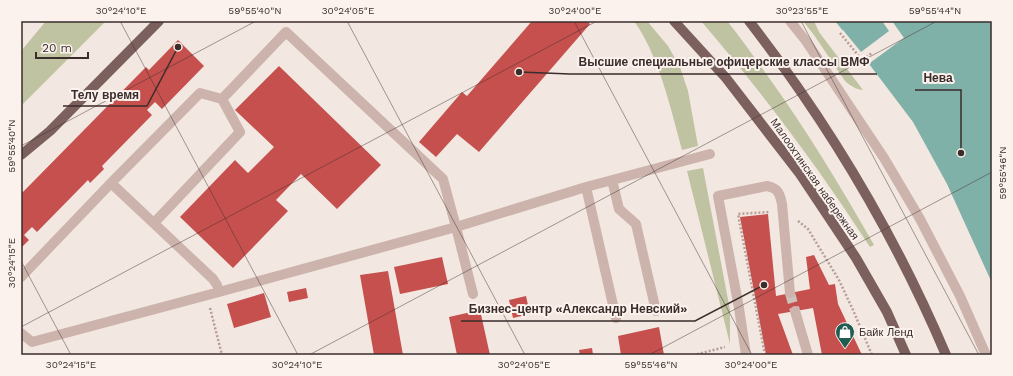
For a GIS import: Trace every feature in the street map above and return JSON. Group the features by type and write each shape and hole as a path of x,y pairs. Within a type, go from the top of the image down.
{"main road":[{"path":"21,155 50,131 159,21"},
{"name":"Малоохтинская набережная","path":"674,21 726,78 800,174 856,258 887,312 906,355"},
{"path":"749,21 808,101 839,150 900,257 946,355"}],"street":[{"path":"790,21 806,41 880,152 920,219 960,296 986,355"},
{"path":"222,98 286,32 444,179 473,294"},
{"path":"21,277 200,93 222,98 240,132 154,223"},
{"path":"21,333 32,342 207,296 456,227 586,187 710,154"},
{"path":"612,180 620,209 636,224 656,311"},
{"path":"111,183 213,279 219,292"},
{"path":"746,355 739,308 718,196 767,186 776,189 781,198 782,204 790,293"},
{"path":"586,187 616,318"},
{"path":"795,311 808,355"}],"path":[{"path":"840,33 862,60 872,53"},
{"path":"207,296 222,355"},
{"path":"698,355 725,347"}],"green space":[{"path":"46,21 106,21 21,106 21,51"},
{"path":"634,21 647,21 668,46 680,67 688,91 698,146 682,150 658,67 640,29"},
{"path":"701,21 727,21 781,95 809,137 874,245 870,247 810,159 746,75"},
{"path":"803,21 814,21 819,32 863,90 853,87 845,81"},
{"path":"703,168 730,310 730,344 687,171"}],"water":[{"path":"835,21 992,21 992,283 947,184 913,122"}],"pier":[{"path":"882,21 892,21 904,38 867,65 841,32 843,30 861,52 889,31"}],"building":[{"path":"532,21 587,21 590,24 479,152 457,134 436,157 419,142 462,92 467,96"},
{"path":"178,40 204,66 162,109 155,102 147,110 152,115 102,166 104,169 90,183 88,180 37,232 32,227 24,235 29,240 21,248 21,194 146,67 149,70"},
{"path":"279,66 381,165 337,209 301,174 276,200 288,211 233,268 180,217 235,160 248,173 274,147 235,110"},
{"path":"768,214 776,296 810,289 806,257 814,255 829,285 835,284 838,304 862,355 822,355 813,308 778,314 793,355 766,355 740,217"},
{"path":"442,257 448,284 400,294 394,267"},
{"path":"388,271 403,355 374,355 360,275"},
{"path":"306,288 308,298 289,302 287,292"},
{"path":"264,293 271,317 234,328 227,304"},
{"path":"526,296 530,314 513,318 509,300"},
{"path":"480,310 490,355 457,355 449,317"},
{"path":"659,327 664,355 621,355 618,336"},
{"path":"592,348 593,355 580,355 579,350"}],"tunnel":[{"path":"790,293 795,311"}],"place":[{"name":"Телу время","path":"178,47"},
{"name":"Высшие специальные офицерские классы ВМФ","path":"519,72"},
{"name":"Нева","path":"961,153"},
{"name":"Бизнес-центр «Александр Невский»","path":"764,285"},
{"name":"Байк Ленд","path":"845,349"}]}
